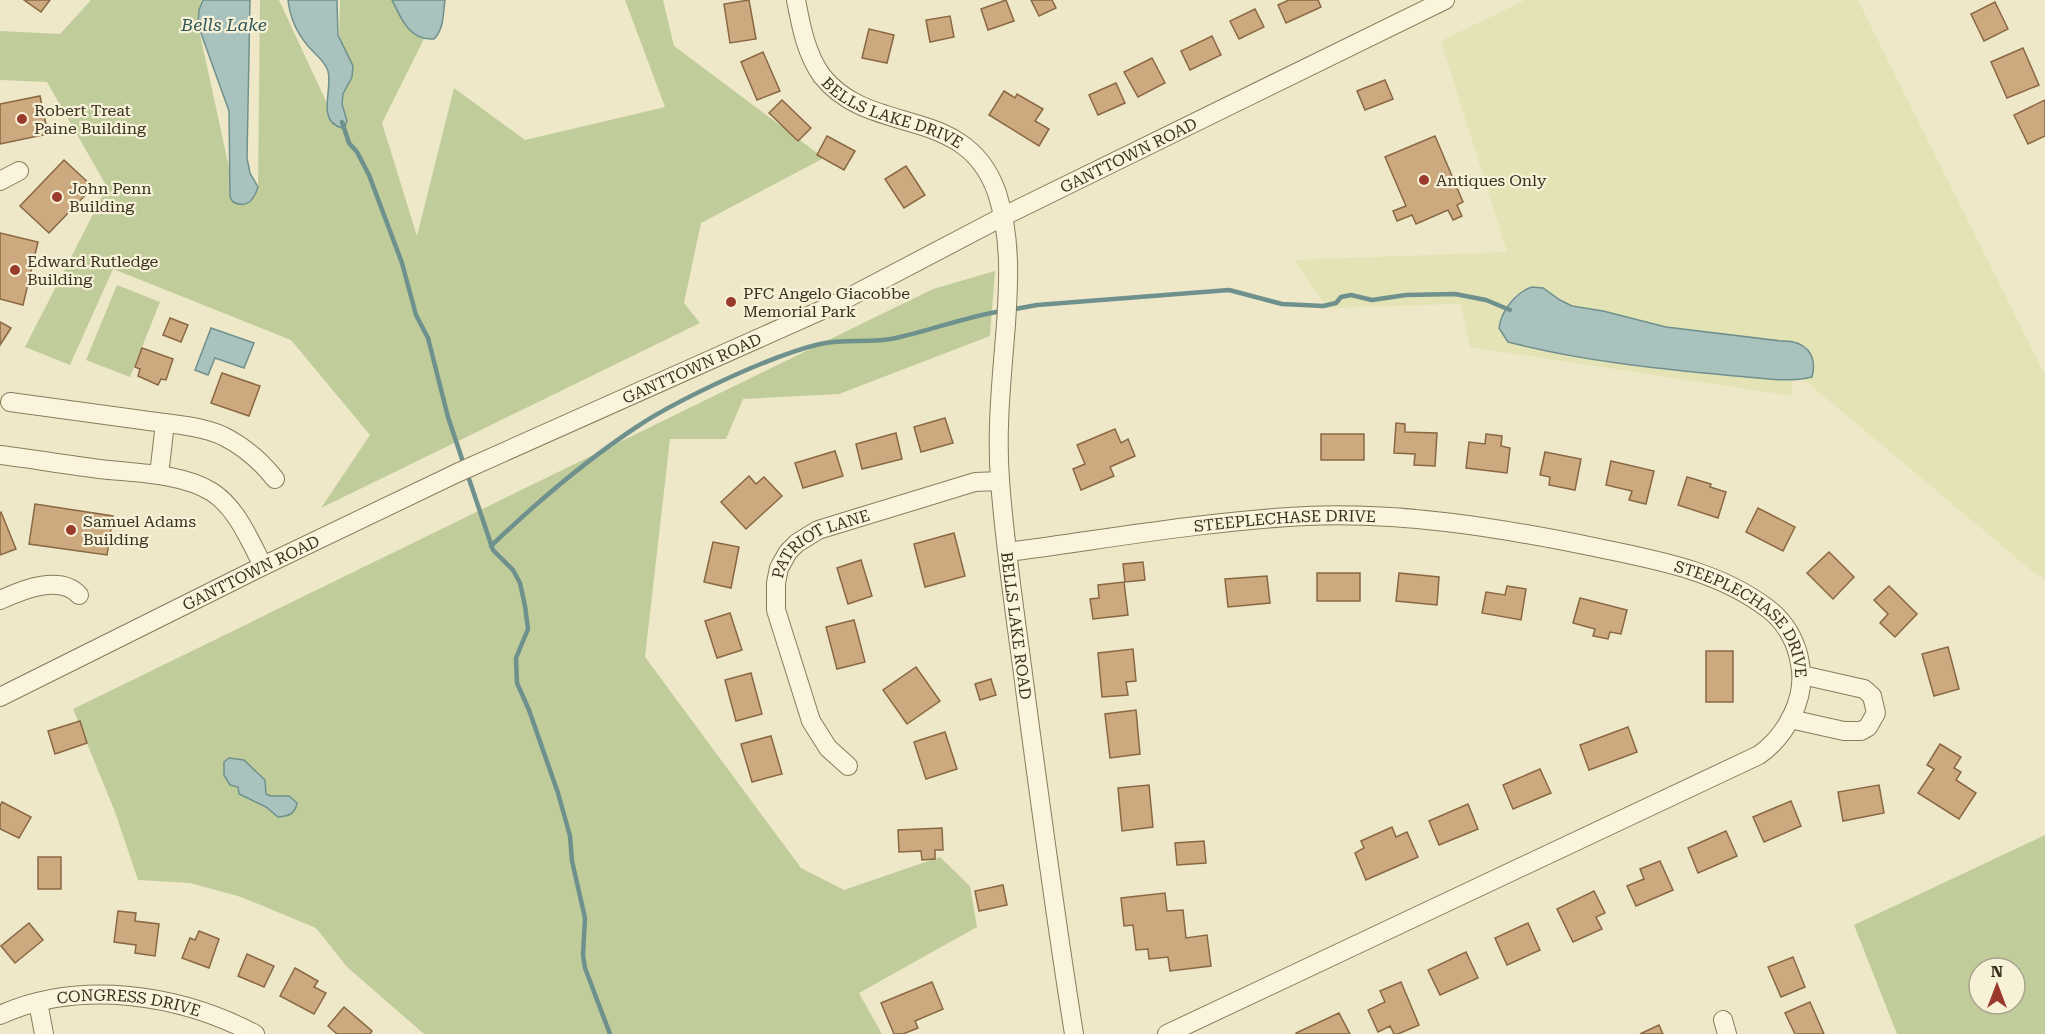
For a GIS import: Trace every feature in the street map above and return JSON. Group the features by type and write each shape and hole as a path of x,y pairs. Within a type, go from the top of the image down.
{"street":[{"name":"GANTTOWN ROAD","path":"0,697 263,566 457,473 840,302 1004,216 1445,0"},
{"name":"BELLS LAKE DRIVE","path":"800,1 804,36 811,57 833,88 872,111 934,130 952,137 965,146 980,161 995,189 1004,216"},
{"path":"0,181 20,171"},
{"name":"BELLS LAKE ROAD","path":"1004,216 1008,255 1008,297 998,430 1000,481 1055,911 1074,1034"},
{"path":"10,402 165,423 221,435 261,461 275,479"},
{"path":"159,475 165,423"},
{"path":"0,455 159,475 188,482 211,491 228,505 263,566"},
{"name":"PATRIOT LANE","path":"848,766 828,748 811,721 776,610 776,583 779,568 788,552 797,543 818,530 975,482 1000,481"},
{"name":"STEEPLECHASE DRIVE","path":"1008,552 1214,525 1305,516 1400,518 1479,526 1652,559 1698,572 1732,586 1768,609 1781,621 1792,637 1802,675 1797,702 1790,719 1773,743 1751,760 1167,1034"},
{"path":"0,600 26,590 65,585 73,588 79,596"},
{"path":"1790,719 1853,732 1868,727 1876,713 1872,696 1864,689 1802,675"},
{"name":"CONGRESS DRIVE","path":"0,1015 55,998 99,996 161,1000 208,1013 255,1034"},
{"path":"38,1002 44,1034"}],"green space":[{"path":"91,0 201,0 198,25 237,204 258,187 260,0 279,0 337,125 340,0 405,0 424,39 382,123 417,236 454,88 525,140 665,107 625,0 663,0 674,46 824,158 701,223 684,303 700,323 321,508 370,435 291,340 113,269 70,365 25,347 107,187 47,82 0,80 0,31 60,34"},
{"path":"1525,0 1858,0 2045,375 2045,579 2032,571 1789,367 1793,396 1470,347 1461,304 1327,308 1294,260 1507,252 1441,41"},
{"path":"995,271 990,336 839,394 743,399 726,439 670,439 645,657 801,868 844,890 940,857 970,886 977,927 859,993 882,1034 424,1034 347,967 316,928 241,897 190,883 138,880 115,812 73,709 933,289"},
{"path":"117,285 160,302 130,377 86,360"},
{"path":"2045,835 2045,1034 1897,1034 1854,925"}],"water":[{"name":"Bells Lake","path":"203,0 250,0 247,158 250,173 258,187 252,199 246,204 233,202 230,197 229,111 198,25 199,10"},
{"name":"Bells Lake","path":"288,0 337,0 338,35 353,66 352,77 343,94 342,104 347,121 342,128 334,124 327,112 329,79 327,67 297,30 290,13"},
{"path":"392,0 445,0 441,26 434,39 426,39 413,33 403,21"},
{"path":"1532,287 1543,288 1572,306 1603,311 1666,327 1797,343 1808,350 1811,355 1812,377 1774,380 1649,367 1592,359 1508,342 1499,328 1503,315 1520,293"},
{"path":"211,328 254,343 244,368 215,358 208,375 195,370"},
{"path":"229,758 244,760 265,780 266,794 289,796 297,803 293,812 278,817 266,807 239,794 238,787 230,785 224,775 224,762"}],"building":[{"path":"24,0 50,0 41,12"},
{"path":"749,0 756,39 730,43 724,4"},
{"path":"1006,0 1014,21 988,30 981,9"},
{"path":"1031,0 1052,0 1056,8 1039,16"},
{"path":"1289,0 1318,0 1321,7 1286,23 1278,5"},
{"path":"1995,2 2008,29 1984,41 1971,14"},
{"path":"1255,9 1264,27 1239,39 1230,21"},
{"path":"950,16 954,37 930,42 926,20"},
{"path":"869,29 894,35 887,63 862,58"},
{"path":"1212,36 1221,55 1190,70 1181,51"},
{"path":"2023,48 2039,85 2007,98 1991,62"},
{"path":"763,52 780,91 757,100 741,62"},
{"path":"1152,58 1165,83 1138,97 1124,72"},
{"path":"1385,80 1393,99 1365,110 1357,91"},
{"path":"1116,83 1125,103 1098,115 1089,95"},
{"path":"1004,91 1015,98 1017,94 1043,109 1035,121 1049,129 1039,146 989,115"},
{"name":"Robert Treat Paine Building","path":"40,96 48,134 0,144 0,104"},
{"path":"782,100 811,128 798,141 769,113"},
{"path":"2045,100 2045,136 2028,144 2014,115"},
{"path":"827,136 855,151 844,170 817,155"},
{"name":"Antiques Only","path":"1435,136 1463,202 1457,205 1462,216 1453,220 1448,210 1416,224 1412,215 1397,221 1393,211 1406,206 1385,157"},
{"name":"John Penn Building","path":"64,160 93,187 49,233 20,206"},
{"path":"906,166 925,195 904,208 885,179"},
{"name":"Edward Rutledge Building","path":"0,233 38,242 23,305 0,299"},
{"path":"170,318 188,325 181,342 163,335"},
{"path":"0,322 11,328 0,345"},
{"path":"142,348 173,359 166,380 161,379 158,385 138,376 140,369 135,367"},
{"path":"222,373 260,386 249,416 211,403"},
{"path":"945,418 953,443 921,452 914,427"},
{"path":"1396,423 1405,424 1405,432 1437,433 1435,466 1414,465 1415,454 1394,453"},
{"path":"1115,429 1121,443 1128,439 1135,456 1110,467 1114,476 1081,490 1073,469 1085,464 1077,445"},
{"path":"896,433 902,459 862,469 856,444"},
{"path":"1321,434 1364,434 1364,460 1321,460"},
{"path":"1486,434 1502,436 1501,446 1510,448 1507,473 1466,468 1469,442 1485,444"},
{"path":"835,451 843,476 803,488 795,463"},
{"path":"1545,452 1581,459 1575,490 1549,485 1550,477 1540,475"},
{"path":"1611,461 1654,471 1646,504 1629,500 1632,491 1606,485"},
{"path":"749,476 756,484 764,477 782,496 746,529 721,502"},
{"path":"1687,477 1711,484 1710,487 1726,492 1718,518 1678,505"},
{"name":"Samuel Adams Building","path":"35,504 113,516 107,555 29,544"},
{"path":"1758,508 1795,527 1783,551 1746,532"},
{"path":"0,513 16,549 0,555"},
{"path":"954,533 965,576 925,587 914,544"},
{"path":"713,542 739,547 731,588 704,582"},
{"path":"1829,552 1854,577 1833,599 1807,573"},
{"path":"861,560 872,596 848,604 837,568"},
{"path":"1143,562 1145,580 1125,582 1123,564"},
{"path":"1317,573 1360,573 1360,601 1317,601"},
{"path":"1399,573 1439,577 1437,605 1396,601"},
{"path":"1267,576 1270,603 1228,607 1225,579"},
{"path":"1124,582 1128,615 1093,619 1090,599 1099,598 1098,585"},
{"path":"1507,586 1526,589 1521,620 1482,613 1486,592 1505,595"},
{"path":"1889,586 1917,614 1895,637 1880,623 1888,614 1874,600"},
{"path":"1580,598 1627,610 1621,634 1610,632 1608,639 1593,636 1595,629 1573,623"},
{"path":"730,613 742,650 717,658 705,621"},
{"path":"854,620 865,662 837,669 826,627"},
{"path":"1948,647 1959,689 1934,696 1922,654"},
{"path":"1133,649 1136,681 1126,682 1128,695 1102,697 1098,653"},
{"path":"1706,651 1733,651 1733,702 1706,702"},
{"path":"916,667 940,701 907,724 883,690"},
{"path":"751,673 762,714 736,721 725,680"},
{"path":"991,679 996,695 980,700 975,684"},
{"path":"1136,710 1140,754 1110,758 1105,714"},
{"path":"80,721 87,743 55,754 48,731"},
{"path":"1628,727 1637,752 1589,770 1580,745"},
{"path":"945,732 957,769 926,779 914,742"},
{"path":"771,736 782,774 752,782 741,744"},
{"path":"1940,744 1961,757 1954,768 1961,772 1956,780 1976,793 1959,819 1918,793 1934,769 1927,765"},
{"path":"1540,769 1551,793 1513,809 1503,785"},
{"path":"1149,785 1153,827 1122,831 1118,788"},
{"path":"1879,785 1884,813 1843,821 1838,792"},
{"path":"1791,801 1801,826 1764,842 1753,817"},
{"path":"2,802 31,817 19,838 0,829"},
{"path":"1468,804 1478,829 1439,845 1429,821"},
{"path":"1392,827 1396,837 1407,832 1418,857 1366,880 1355,853 1364,848 1361,841"},
{"path":"942,828 943,850 935,850 935,859 922,860 921,851 899,852 898,830"},
{"path":"1726,831 1737,856 1698,873 1688,848"},
{"path":"1204,841 1206,863 1177,865 1175,843"},
{"path":"38,857 61,857 61,889 38,889"},
{"path":"1660,861 1673,890 1636,906 1627,886 1644,879 1640,869"},
{"path":"1003,885 1007,905 979,911 975,891"},
{"path":"1594,891 1605,913 1596,917 1602,929 1573,942 1557,909"},
{"path":"1165,893 1167,911 1183,910 1186,938 1207,935 1211,966 1170,971 1168,957 1149,959 1148,949 1136,950 1133,925 1124,926 1121,898"},
{"path":"118,911 136,913 135,921 159,924 155,956 135,953 136,945 114,942"},
{"path":"29,923 43,940 15,963 1,946"},
{"path":"1528,923 1540,950 1507,965 1495,938"},
{"path":"199,931 219,939 209,968 182,958 190,938 195,940"},
{"path":"1466,952 1478,978 1440,995 1428,970"},
{"path":"247,954 274,966 264,987 238,976"},
{"path":"1793,957 1805,987 1781,997 1768,967"},
{"path":"295,968 318,981 314,987 326,993 314,1014 280,996"},
{"path":"932,982 943,1009 915,1021 918,1028 903,1034 894,1034 881,1003"},
{"path":"1401,982 1419,1025 1398,1034 1394,1034 1390,1026 1378,1032 1368,1010 1385,1002 1380,991"},
{"path":"1810,1002 1824,1034 1795,1034 1785,1013"},
{"path":"344,1007 372,1031 370,1034 337,1034 328,1026"},
{"path":"1339,1013 1350,1034 1296,1034 1296,1033"},
{"path":"1659,1025 1663,1034 1640,1034"}],"waterway":[{"path":"342,122 349,143 357,152 369,175 402,263 416,315 428,338 448,417 464,465"},
{"path":"1010,310 1037,305 1229,290 1282,304 1323,306 1336,303 1341,297 1351,295 1372,300 1406,295 1455,294 1486,300 1510,310"},
{"path":"491,546 562,483 618,439 685,399 755,366 820,344 838,341 887,340 1002,311"},
{"path":"467,473 493,550 513,570 520,583 528,629 516,658 517,683 529,710 558,793 570,836 572,861 585,918 583,955 585,968 610,1034"}],"place":[{"name":"Robert Treat Paine Building","path":"22,119"},
{"name":"Antiques Only","path":"1424,180"},
{"name":"John Penn Building","path":"57,197"},
{"name":"Edward Rutledge Building","path":"15,270"},
{"name":"PFC Angelo Giacobbe Memorial Park","path":"731,302"},
{"name":"Samuel Adams Building","path":"71,530"}]}
